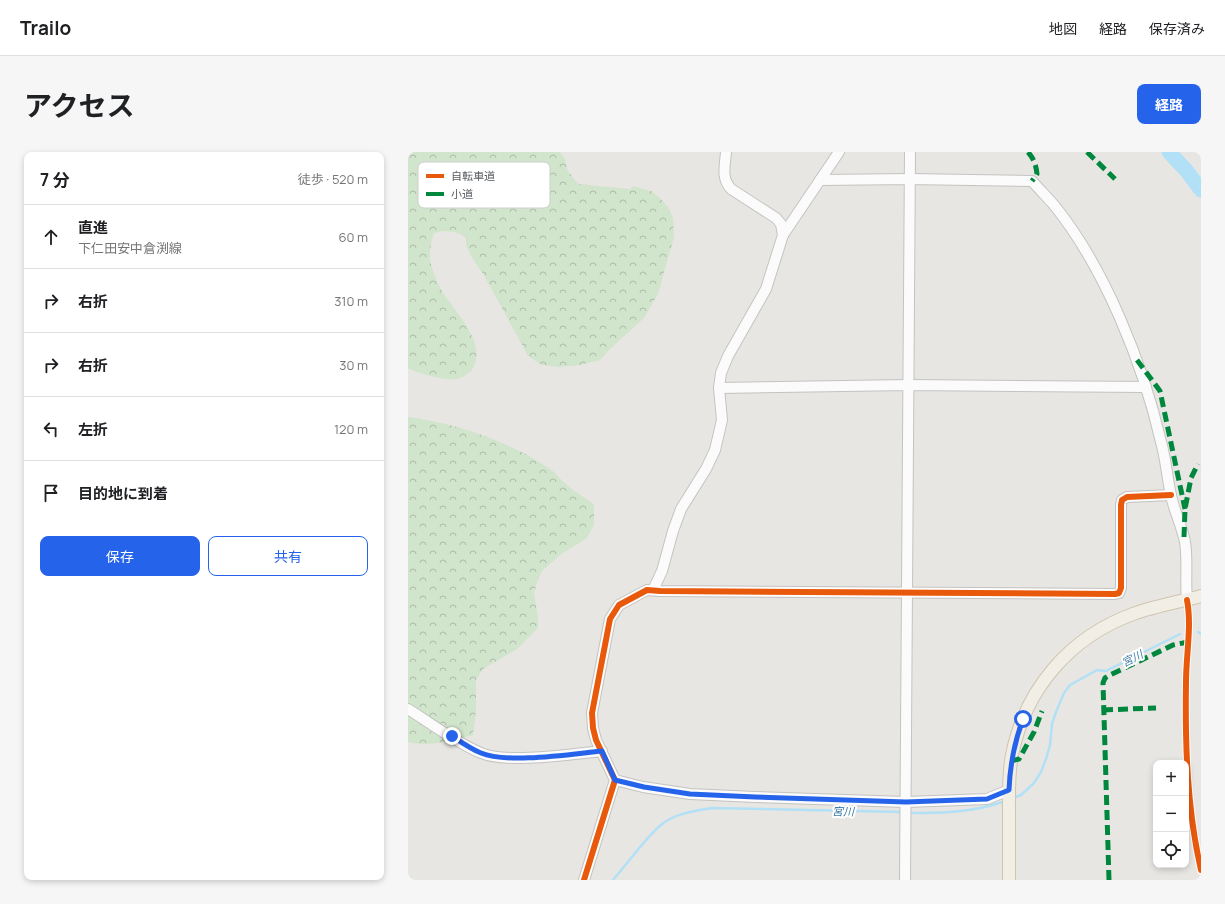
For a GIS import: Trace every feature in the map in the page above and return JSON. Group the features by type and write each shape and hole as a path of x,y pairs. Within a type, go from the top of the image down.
{"main road":[{"path":"1009,880 1009,791 1012,756 1016,737 1023,719 1039,687 1062,658 1088,638 1119,620 1147,610 1193,598"}],"street":[{"path":"726,152 724,171 726,184 731,190 776,218 781,224 783,235"},
{"path":"653,590 662,571 673,531 681,509 706,469 715,450 722,420 719,388 721,373 728,356 766,289 783,235 839,152"},
{"path":"905,880 910,152"},
{"path":"820,180 910,179 1032,181 1054,205 1072,228 1090,258 1110,296 1135,355 1146,387 1161,442 1171,495 1184,540 1193,598"},
{"path":"719,388 908,385 1146,387"},
{"path":"584,880 615,780 596,740 593,728 592,713 610,619 619,605 647,590 907,593 1120,593 1122,500 1127,497 1171,495"},
{"path":"408,709 482,753 500,758 539,757 602,751"},
{"path":"615,780 644,787 690,794 905,804 987,799 1009,791"}],"green space":[{"path":"408,152 560,152 565,159 567,169 579,184 630,189 633,186 651,191 668,207 673,218 674,237 658,294 644,318 600,360 580,365 559,367 542,365 528,356 485,277 471,256 466,245 466,237 450,231 434,233 430,255 432,268 442,291 466,325 475,344 477,354 472,370 458,379 444,379 420,373 408,368"},
{"path":"408,417 465,429 503,443 554,472 570,488 594,505 594,525 587,538 560,555 542,571 534,593 538,617 538,628 517,649 483,669 476,680 476,711 473,735 432,744 408,742"}],"waterway":[{"path":"1169,152 1186,170 1201,190"},
{"name":"宮川","path":"1013,798 1021,795 1034,783 1041,772 1050,745 1052,724 1064,693 1070,685 1097,670 1106,671 1180,634"},
{"name":"宮川","path":"907,813 969,810 1005,801"},
{"name":"宮川","path":"613,880 643,843 662,824 673,817 686,813 712,808 902,812"}],"marked path":[{"path":"1028,152 1037,171 1037,174 1032,181"},
{"path":"1087,152 1115,179"},
{"path":"1137,360 1160,391 1185,509"},
{"path":"1184,537 1185,509 1191,478 1198,464"},
{"path":"1109,880 1103,683 1105,678 1110,675 1173,645 1188,642"},
{"path":"1103,710 1156,708"},
{"path":"1011,761 1019,759 1034,732 1042,711"}],"cycle path":[{"path":"584,880 615,780 596,740 593,728 592,713 610,619 619,605 647,590 1115,594 1119,593 1121,588 1122,500 1127,497 1171,495"},
{"path":"1187,600 1189,620 1186,672 1188,777 1196,847 1201,870"}],"route":[{"path":"452,736 482,753 500,758 539,757 602,751 615,780 644,787 690,794 906,802 973,801 987,799 1009,790 1012,756 1016,737 1023,719"}]}
